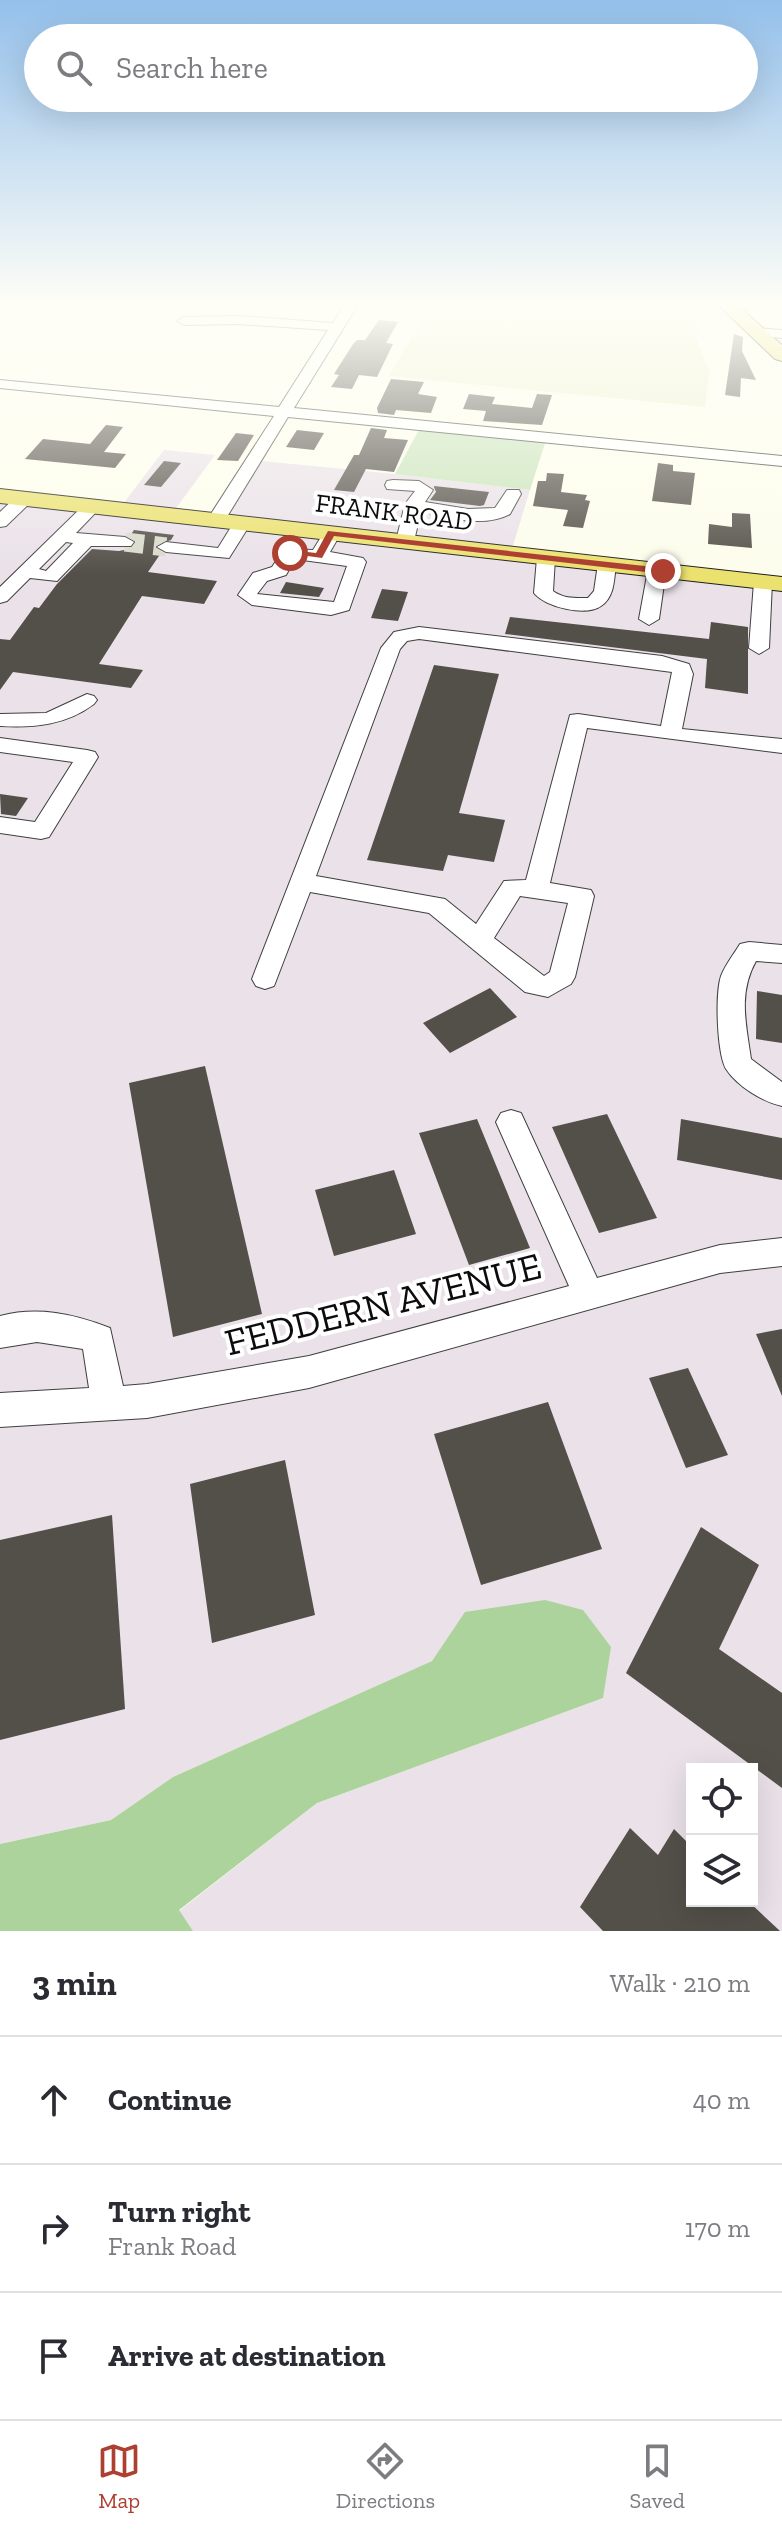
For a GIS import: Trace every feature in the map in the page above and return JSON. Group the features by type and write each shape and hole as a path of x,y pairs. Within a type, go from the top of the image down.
{"main road":[{"name":"FRANK ROAD","path":"0,496 773,583"}],"street":[{"path":"92,393 782,461"},
{"path":"216,520 295,393"},
{"path":"393,485 419,486 425,490 414,504 405,541"},
{"path":"414,504 485,515 501,513 513,494"},
{"path":"0,522 25,498"},
{"path":"0,597 93,506"},
{"path":"437,519 504,525 509,521 501,513"},
{"path":"166,547 223,554 242,523"},
{"path":"319,556 332,533"},
{"path":"63,536 125,542"},
{"path":"26,572 50,577 86,540"},
{"path":"290,553 319,556 357,562 342,606 331,609 252,599 247,595 260,577 279,571 290,553"},
{"path":"546,558 543,593 552,601 565,604 594,603 603,592 607,564"},
{"path":"649,619 657,570"},
{"path":"759,648 773,583"},
{"path":"265,979 391,648 401,636 419,633 662,662 682,668 670,734"},
{"path":"0,720 51,720 72,712 87,700"},
{"path":"536,890 578,720 782,746"},
{"path":"0,745 87,757 41,831 0,825"},
{"path":"302,882 436,905 534,985 548,987 562,977 582,896 513,887 480,939"},
{"path":"782,954 749,951 733,978 731,1015 738,1064 772,1092 782,1094"},
{"path":"511,1122 589,1295"},
{"name":"FEDDERN AVENUE","path":"0,1410 109,1405 309,1372 720,1259 782,1252"},
{"path":"0,1332 18,1326 75,1330 98,1339 109,1405"}],"shaded area":[{"path":"164,450 215,455 174,511 215,516 251,460 395,474 530,490 511,552 782,582 782,1931 193,1931 179,1911 317,1803 603,1698 466,1612 432,1661 173,1777 111,1820 0,1844 0,495 120,508"}],"green space":[{"path":"563,393 707,393 705,407"},
{"path":"420,428 546,440 530,490 395,474"},
{"path":"545,1600 583,1610 611,1647 603,1698 317,1803 179,1910 193,1931 0,1931 0,1844 111,1820 173,1777 432,1661 465,1612"}],"building":[{"path":"384,393 418,393 437,397 431,413 396,410 394,415 378,413 377,408"},
{"path":"725,393 740,393 740,397"},
{"path":"469,394 495,397 492,404 532,408 537,394 552,395 542,425 483,421 486,411 463,409"},
{"path":"106,425 123,427 104,452 126,454 115,468 25,459 43,439 90,444"},
{"path":"371,428 387,430 384,438 408,440 394,472 366,469 354,492 334,490 354,455 359,455"},
{"path":"297,430 324,433 314,450 286,447"},
{"path":"236,433 254,435 238,461 217,460"},
{"path":"164,461 181,463 161,487 144,485"},
{"path":"658,463 673,465 673,471 695,473 691,505 652,501"},
{"path":"547,473 564,474 561,492 587,495 585,500 590,501 583,528 563,526 568,510 533,506 538,481 546,481"},
{"path":"434,486 489,492 484,505 480,506 430,500 436,492"},
{"path":"732,513 750,514 752,548 708,544 709,524 732,527"},
{"path":"134,530 174,535 171,540 154,546 161,553 148,572 217,581 204,604 142,596 99,664 143,670 131,688 13,672 0,690 0,639 10,640 34,607 39,608 57,584 92,549 119,551 133,548 137,541 130,536"},
{"path":"286,582 324,588 319,597 280,593"},
{"path":"382,589 408,592 398,621 371,618"},
{"path":"510,617 709,639 711,622 748,627 748,694 705,688 707,659 505,634"},
{"path":"434,665 499,674 459,813 505,820 494,862 448,855 443,871 367,860"},
{"path":"0,794 28,798 16,816 1,814"},
{"path":"490,988 517,1017 450,1053 423,1023"},
{"path":"757,991 782,995 782,1043 756,1039"},
{"path":"205,1066 262,1314 173,1337 129,1083"},
{"path":"607,1114 657,1218 599,1233 552,1127"},
{"path":"477,1119 530,1248 469,1265 419,1133"},
{"path":"681,1119 782,1138 782,1180 677,1160"},
{"path":"394,1170 416,1234 334,1256 315,1190"},
{"path":"782,1329 782,1396 756,1334"},
{"path":"688,1368 728,1455 686,1468 649,1378"},
{"path":"548,1402 602,1549 481,1585 434,1434"},
{"path":"285,1460 315,1615 212,1643 190,1484"},
{"path":"112,1515 125,1709 0,1740 0,1540"},
{"path":"701,1527 759,1565 719,1649 782,1693 782,1788 758,1770 758,1763 748,1763 626,1673"},
{"path":"630,1828 658,1855 674,1829 686,1841 686,1907 754,1907 780,1931 603,1931 580,1907"}],"tunnel":[{"path":"125,542 166,547"}],"route":[{"path":"290,553 319,556 332,533 663,571"}]}
